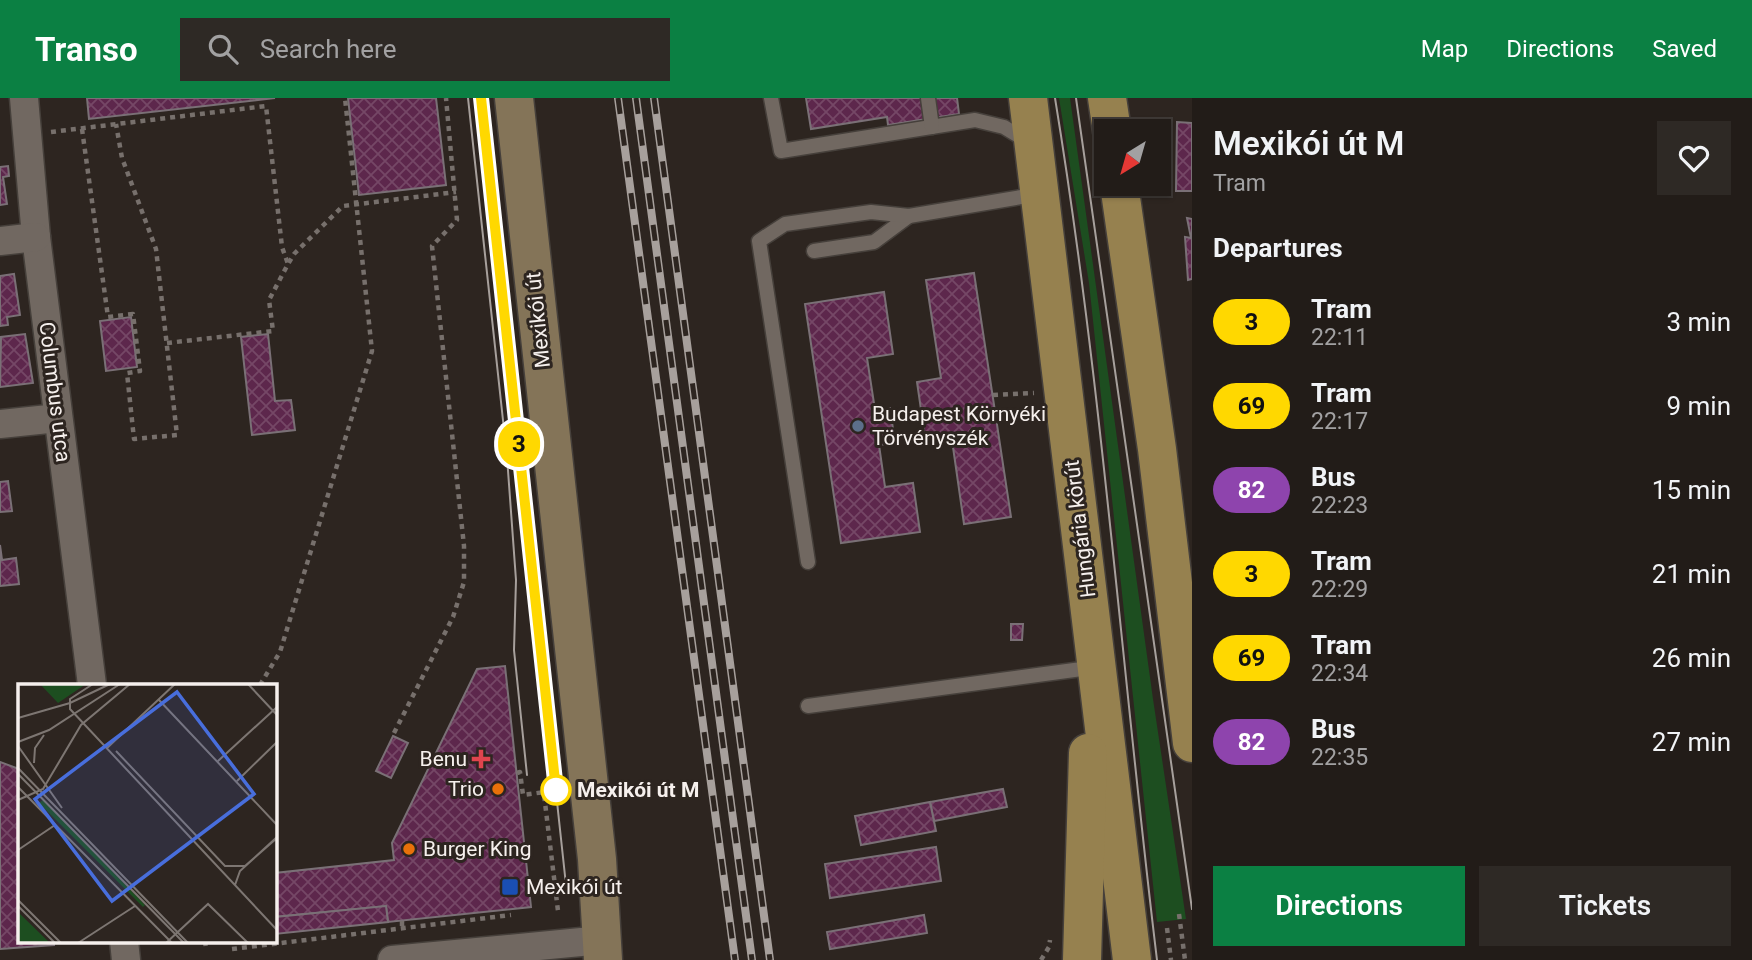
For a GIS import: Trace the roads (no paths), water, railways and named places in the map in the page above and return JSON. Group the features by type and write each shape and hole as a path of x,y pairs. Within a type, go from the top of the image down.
{"main road":[{"name":"Hungária körút","path":"1028,98 1132,960"},
{"path":"1107,98 1110,119"},
{"path":"1121,196 1157,449 1192,743"},
{"path":"1082,960 1090,610"}],"street":[{"name":"Columbus utca","path":"24,98 36,237 92,684"},
{"name":"Mexikói út","path":"514,98 597,859 602,950"},
{"path":"0,241 36,237"},
{"path":"0,424 58,418"},
{"path":"124,942 126,960"},
{"path":"393,960 602,950"}],"lane":[{"path":"771,98 781,151 975,120 1004,127 1035,146"},
{"path":"928,98 932,127"},
{"path":"808,562 759,241 785,225 871,212 909,216 1041,193"},
{"path":"814,251 874,242 909,216"},
{"path":"808,706 1089,668"}],"tram line":[{"path":"468,98 507,457 516,580 514,650 527,775"},
{"path":"481,98 566,885"},
{"name":"3","path":"481,98 556,790"},
{"path":"1055,98 1099,421 1157,960"},
{"path":"1076,98 1192,909"}],"railway":[{"path":"618,98 735,960"},
{"path":"636,98 752,960"},
{"path":"654,98 770,960"}],"place":[{"name":"Budapest Környéki Törvényszék","path":"858,426"},
{"name":"Benu","path":"481,759"},
{"name":"Trio","path":"498,789"},
{"name":"Mexikói út M","path":"556,790"},
{"name":"Burger King","path":"409,849"},
{"name":"Mexikói út","path":"510,887"}]}
